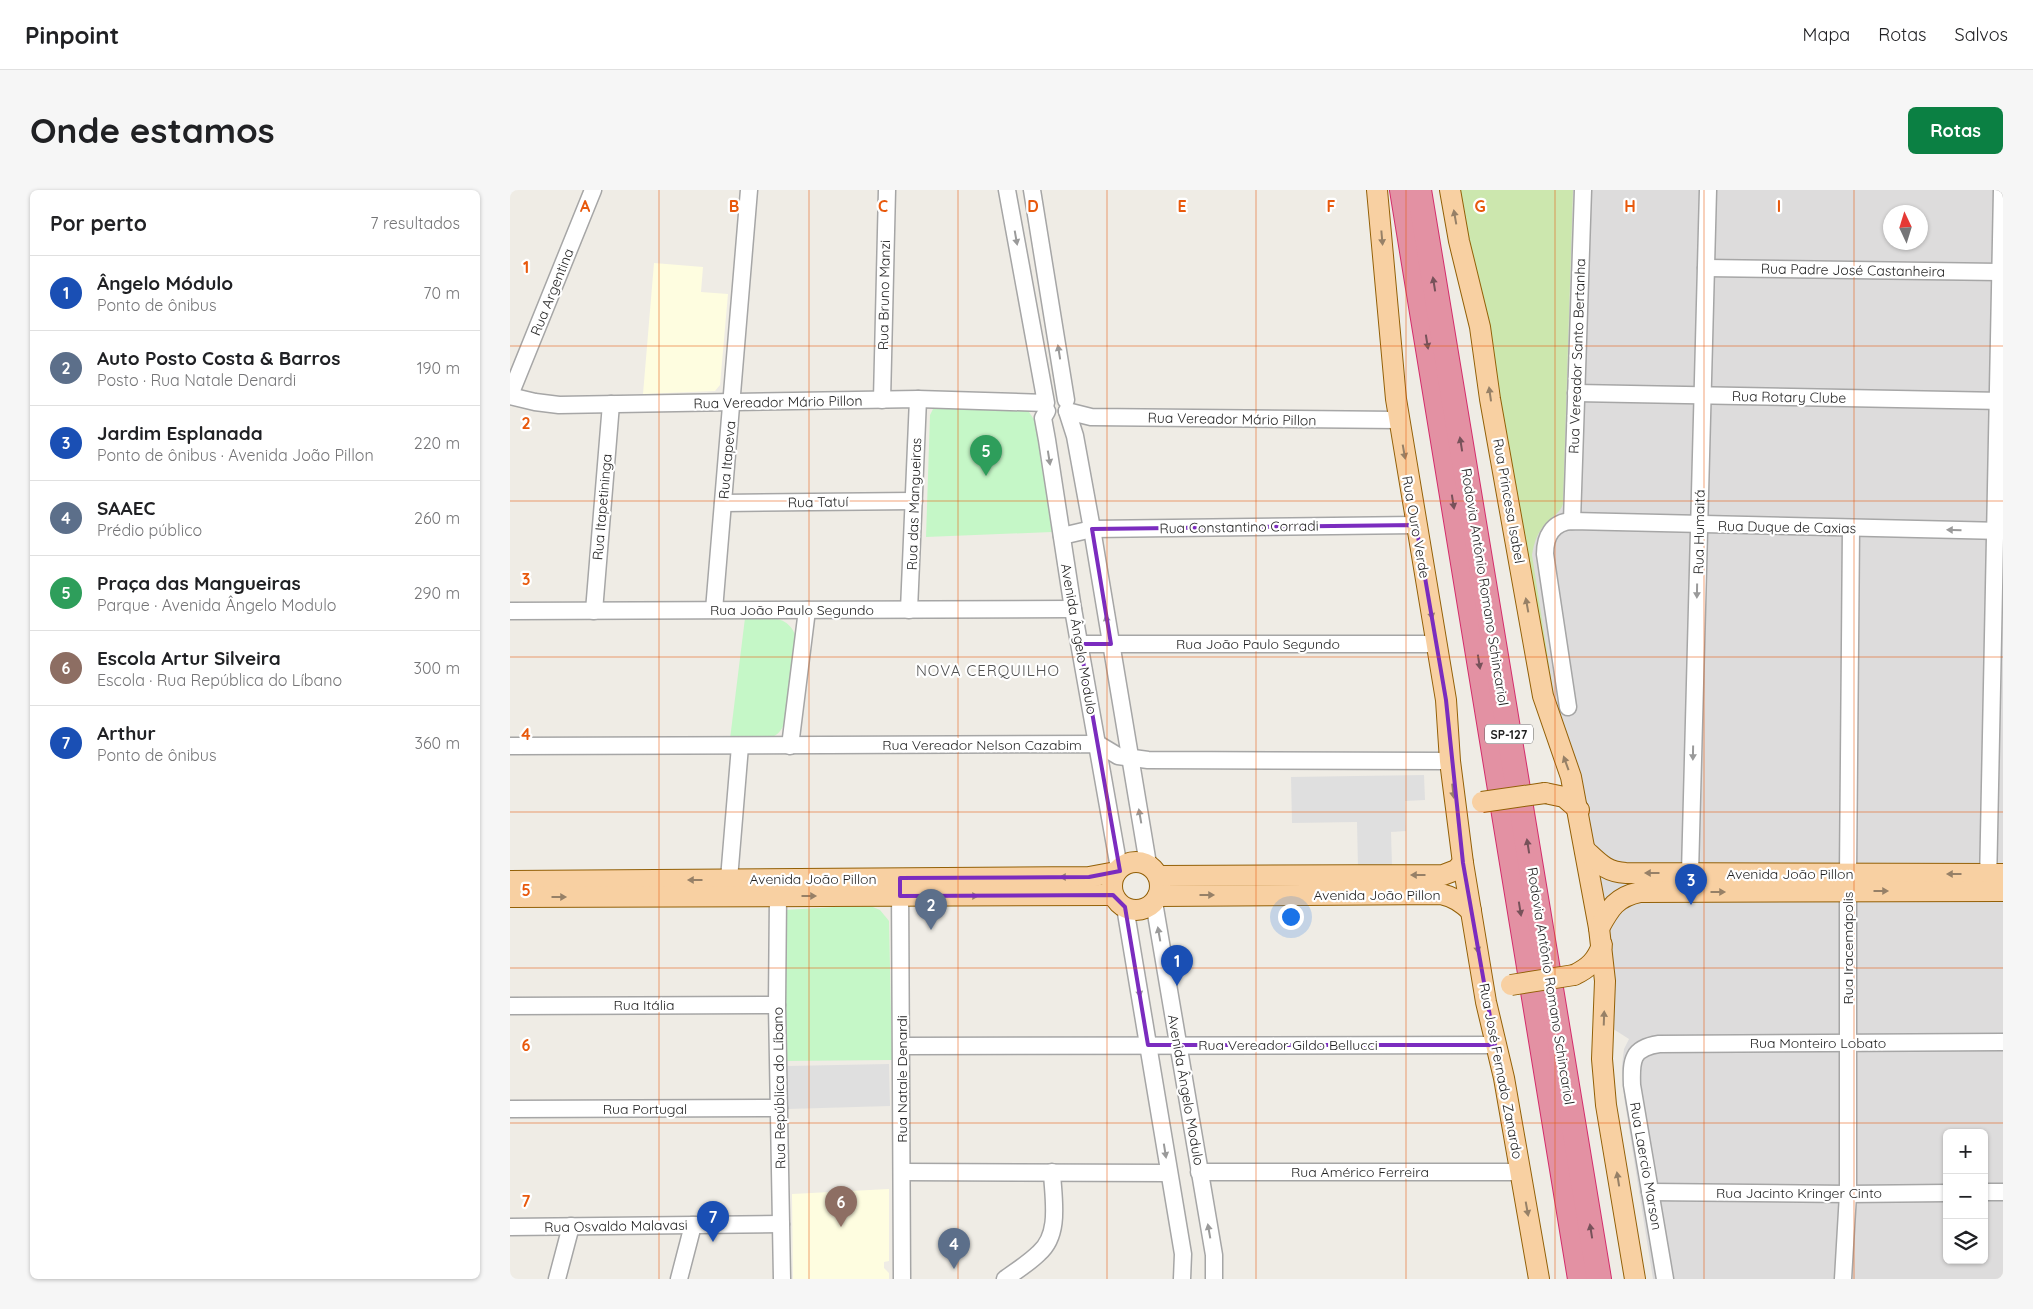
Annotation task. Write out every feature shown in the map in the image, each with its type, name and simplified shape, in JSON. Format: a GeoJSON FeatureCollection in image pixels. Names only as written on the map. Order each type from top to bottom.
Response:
{"type":"FeatureCollection","features":[{"type":"Feature","properties":{"kind":"highway","name":"Rodovia Antônio Romano Schincariol"},"geometry":{"type":"LineString","coordinates":[[1402,190],[1580,1279]]}},
{"type":"Feature","properties":{"kind":"highway","name":"Rodovia Antônio Romano Schincariol"},"geometry":{"type":"LineString","coordinates":[[1419,190],[1599,1279]]}},
{"type":"Feature","properties":{"kind":"main road","name":"Rua Ouro Verde"},"geometry":{"type":"LineString","coordinates":[[1377,190],[1398,420],[1446,700],[1450,760],[1463,863]]}},
{"type":"Feature","properties":{"kind":"main road","name":"Rua Princesa Isabel"},"geometry":{"type":"LineString","coordinates":[[1450,190],[1459,241],[1480,327],[1492,409],[1543,696],[1571,777],[1579,810],[1601,936],[1605,981],[1602,1059],[1606,1105],[1635,1279]]}},
{"type":"Feature","properties":{"kind":"main road"},"geometry":{"type":"LineString","coordinates":[[1457,824],[1467,811],[1482,802],[1545,793],[1564,797],[1579,810]]}},
{"type":"Feature","properties":{"kind":"main road","name":"Avenida João Pillon"},"geometry":{"type":"LineString","coordinates":[[1585,850],[1601,865],[1614,872],[1690,874],[1848,883]]}},
{"type":"Feature","properties":{"kind":"main road"},"geometry":{"type":"LineString","coordinates":[[1136,861],[1155,884],[1144,909],[1138,910],[1119,901],[1112,883],[1118,870],[1130,862],[1136,861]]}},
{"type":"Feature","properties":{"kind":"main road","name":"Avenida João Pillon"},"geometry":{"type":"LineString","coordinates":[[1155,884],[1442,875],[1456,870],[1463,863]]}},
{"type":"Feature","properties":{"kind":"main road","name":"Rua José Fernado Zanardo"},"geometry":{"type":"LineString","coordinates":[[1463,863],[1481,972],[1495,1045],[1504,1078],[1539,1279]]}},
{"type":"Feature","properties":{"kind":"main road","name":"Avenida João Pillon"},"geometry":{"type":"LineString","coordinates":[[510,881],[729,888],[778,896],[900,887],[1089,877],[1118,870]]}},
{"type":"Feature","properties":{"kind":"main road","name":"Avenida João Pillon"},"geometry":{"type":"LineString","coordinates":[[1481,972],[1494,983],[1511,985],[1574,975],[1592,964],[1598,955],[1601,936],[1610,910],[1618,900],[1628,894],[1848,883],[1995,882]]}},
{"type":"Feature","properties":{"kind":"main road","name":"Avenida João Pillon"},"geometry":{"type":"LineString","coordinates":[[1155,884],[1441,894],[1461,901],[1471,910]]}},
{"type":"Feature","properties":{"kind":"main road","name":"Avenida João Pillon"},"geometry":{"type":"LineString","coordinates":[[510,897],[729,888],[900,887],[1119,901]]}},
{"type":"Feature","properties":{"kind":"street","name":"Rua Argentina"},"geometry":{"type":"LineString","coordinates":[[510,395],[593,190]]}},
{"type":"Feature","properties":{"kind":"street","name":"Rua Itapeva"},"geometry":{"type":"LineString","coordinates":[[714,610],[749,190]]}},
{"type":"Feature","properties":{"kind":"street","name":"Rua Bruno Manzi"},"geometry":{"type":"LineString","coordinates":[[882,400],[887,190]]}},
{"type":"Feature","properties":{"kind":"street","name":"Avenida Ângelo Modulo"},"geometry":{"type":"LineString","coordinates":[[1007,190],[1047,407],[1043,418],[1118,870]]}},
{"type":"Feature","properties":{"kind":"street","name":"Avenida Ângelo Modulo"},"geometry":{"type":"LineString","coordinates":[[1032,190],[1067,405],[1075,436],[1130,759],[1155,884],[1178,1045],[1214,1255],[1214,1279]]}},
{"type":"Feature","properties":{"kind":"street","name":"Rua Vereador Santo Bertanha"},"geometry":{"type":"LineString","coordinates":[[1572,521],[1582,190]]}},
{"type":"Feature","properties":{"kind":"street","name":"Rua Humaitá"},"geometry":{"type":"LineString","coordinates":[[1690,874],[1708,190]]}},
{"type":"Feature","properties":{"kind":"street"},"geometry":{"type":"LineString","coordinates":[[1995,882],[2002,190]]}},
{"type":"Feature","properties":{"kind":"street","name":"Rua Padre José Castanheira"},"geometry":{"type":"LineString","coordinates":[[1706,268],[2000,272]]}},
{"type":"Feature","properties":{"kind":"street","name":"Rua Rotary Clube"},"geometry":{"type":"LineString","coordinates":[[1576,393],[2000,401]]}},
{"type":"Feature","properties":{"kind":"street","name":"Rua Vereador Mário Pillon"},"geometry":{"type":"LineString","coordinates":[[510,395],[535,402],[559,405],[918,399],[1047,407],[1054,396],[1061,396],[1067,405],[1091,417],[1398,420]]}},
{"type":"Feature","properties":{"kind":"street","name":"Rua das Mangueiras"},"geometry":{"type":"LineString","coordinates":[[909,610],[918,399]]}},
{"type":"Feature","properties":{"kind":"street","name":"Rua Itapetininga"},"geometry":{"type":"LineString","coordinates":[[594,611],[611,404]]}},
{"type":"Feature","properties":{"kind":"street","name":"Rua Tatuí"},"geometry":{"type":"LineString","coordinates":[[723,503],[914,501]]}},
{"type":"Feature","properties":{"kind":"street","name":"Rua Duque de Caxias"},"geometry":{"type":"LineString","coordinates":[[1572,521],[1999,531]]}},
{"type":"Feature","properties":{"kind":"street","name":"Rua Princesa Isabel"},"geometry":{"type":"LineString","coordinates":[[1568,707],[1545,544],[1553,528],[1572,521]]}},
{"type":"Feature","properties":{"kind":"street","name":"Rua Constantino Corradi"},"geometry":{"type":"LineString","coordinates":[[1062,536],[1092,529],[1416,525]]}},
{"type":"Feature","properties":{"kind":"street","name":"Rua Iracemápolis"},"geometry":{"type":"LineString","coordinates":[[1843,1279],[1848,1194],[1848,883],[1852,528]]}},
{"type":"Feature","properties":{"kind":"street","name":"Rua João Paulo Segundo"},"geometry":{"type":"LineString","coordinates":[[510,611],[1074,609]]}},
{"type":"Feature","properties":{"kind":"street"},"geometry":{"type":"LineString","coordinates":[[790,746],[807,610]]}},
{"type":"Feature","properties":{"kind":"street","name":"Rua João Paulo Segundo"},"geometry":{"type":"LineString","coordinates":[[1080,644],[1437,644]]}},
{"type":"Feature","properties":{"kind":"street","name":"Rua Vereador Nelson Cazabim"},"geometry":{"type":"LineString","coordinates":[[510,746],[1098,744],[1118,756],[1148,760],[1450,760]]}},
{"type":"Feature","properties":{"kind":"street"},"geometry":{"type":"LineString","coordinates":[[729,888],[740,746]]}},
{"type":"Feature","properties":{"kind":"street","name":"Rua Natale Denardi"},"geometry":{"type":"LineString","coordinates":[[900,887],[903,1172],[902,1279]]}},
{"type":"Feature","properties":{"kind":"street","name":"Rua República do Líbano"},"geometry":{"type":"LineString","coordinates":[[778,896],[782,1279]]}},
{"type":"Feature","properties":{"kind":"street"},"geometry":{"type":"LineString","coordinates":[[1119,901],[1148,1045],[1183,1254],[1183,1279]]}},
{"type":"Feature","properties":{"kind":"street","name":"Rua Itália"},"geometry":{"type":"LineString","coordinates":[[510,1006],[778,1004]]}},
{"type":"Feature","properties":{"kind":"street","name":"Rua Monteiro Lobato"},"geometry":{"type":"LineString","coordinates":[[1636,1053],[1645,1046],[1659,1044],[2003,1042]]}},
{"type":"Feature","properties":{"kind":"street","name":"Rua Vereador Gildo Bellucci"},"geometry":{"type":"LineString","coordinates":[[902,1046],[1495,1045]]}},
{"type":"Feature","properties":{"kind":"street","name":"Rua Laercio Marson"},"geometry":{"type":"LineString","coordinates":[[1636,1053],[1631,1068],[1632,1085],[1665,1279]]}},
{"type":"Feature","properties":{"kind":"street","name":"Rua Portugal"},"geometry":{"type":"LineString","coordinates":[[510,1109],[779,1108]]}},
{"type":"Feature","properties":{"kind":"street"},"geometry":{"type":"LineString","coordinates":[[903,1172],[1168,1172]]}},
{"type":"Feature","properties":{"kind":"street"},"geometry":{"type":"LineString","coordinates":[[1005,1279],[1041,1252],[1051,1235],[1054,1219],[1052,1172]]}},
{"type":"Feature","properties":{"kind":"street","name":"Rua Américo Ferreira"},"geometry":{"type":"LineString","coordinates":[[1199,1172],[1521,1172]]}},
{"type":"Feature","properties":{"kind":"street","name":"Rua Jacinto Kringer Cinto"},"geometry":{"type":"LineString","coordinates":[[1650,1192],[1943,1193]]}},
{"type":"Feature","properties":{"kind":"street"},"geometry":{"type":"LineString","coordinates":[[1988,1192],[2003,1192]]}},
{"type":"Feature","properties":{"kind":"street","name":"Rua Osvaldo Malavasi"},"geometry":{"type":"LineString","coordinates":[[510,1227],[781,1224]]}},
{"type":"Feature","properties":{"kind":"street"},"geometry":{"type":"LineString","coordinates":[[679,1279],[693,1225]]}},
{"type":"Feature","properties":{"kind":"street"},"geometry":{"type":"LineString","coordinates":[[557,1279],[571,1226]]}},
{"type":"Feature","properties":{"kind":"highlighted area"},"geometry":{"type":"Polygon","coordinates":[[[1416,525],[1446,700],[1463,863],[1495,1045],[1148,1045],[1125,907],[1113,895],[900,896],[900,878],[1089,877],[1120,871],[1080,644],[1111,644],[1092,529],[1416,525]]]}},
{"type":"Feature","properties":{"kind":"shaded area"},"geometry":{"type":"Polygon","coordinates":[[[1457,190],[2003,190],[2003,1279],[1653,1279],[1624,1097],[1622,1065],[1624,1049],[1629,1039],[1596,1018],[1590,937],[1556,710],[1457,190]]]}},
{"type":"Feature","properties":{"kind":"shaded area"},"geometry":{"type":"Polygon","coordinates":[[[654,263],[703,267],[701,292],[728,294],[720,385],[715,391],[643,394],[654,263]]]}},
{"type":"Feature","properties":{"kind":"shaded area"},"geometry":{"type":"Polygon","coordinates":[[[1424,775],[1425,800],[1405,801],[1406,831],[1391,832],[1392,867],[1358,868],[1357,822],[1292,823],[1291,777],[1424,775]]]}},
{"type":"Feature","properties":{"kind":"shaded area"},"geometry":{"type":"Polygon","coordinates":[[[889,1064],[890,1106],[788,1109],[787,1066],[889,1064]]]}},
{"type":"Feature","properties":{"kind":"shaded area"},"geometry":{"type":"Polygon","coordinates":[[[889,1189],[889,1261],[884,1262],[884,1268],[889,1273],[889,1279],[793,1279],[792,1194],[889,1189]]]}},
{"type":"Feature","properties":{"kind":"green space"},"geometry":{"type":"Polygon","coordinates":[[[1457,190],[1573,190],[1563,504],[1558,512],[1541,529],[1535,541],[1532,555],[1556,710],[1551,695],[1457,190]]]}},
{"type":"Feature","properties":{"kind":"green space"},"geometry":{"type":"Polygon","coordinates":[[[938,407],[1027,409],[1035,421],[1052,532],[926,537],[930,415],[933,409],[938,407]]]}},
{"type":"Feature","properties":{"kind":"green space"},"geometry":{"type":"Polygon","coordinates":[[[745,618],[775,618],[782,620],[792,629],[796,637],[785,722],[776,735],[762,740],[730,739],[745,618]]]}},
{"type":"Feature","properties":{"kind":"green space"},"geometry":{"type":"Polygon","coordinates":[[[868,905],[880,910],[889,921],[892,1060],[786,1061],[785,910],[868,905]]]}},
{"type":"Feature","properties":{"kind":"place","name":"Praça das Mangueiras"},"geometry":{"type":"Point","coordinates":[986,476]}},
{"type":"Feature","properties":{"kind":"place","name":"Jardim Esplanada"},"geometry":{"type":"Point","coordinates":[1691,905]}},
{"type":"Feature","properties":{"kind":"place","name":"Auto Posto Costa & Barros"},"geometry":{"type":"Point","coordinates":[931,930]}},
{"type":"Feature","properties":{"kind":"place","name":"Ângelo Módulo"},"geometry":{"type":"Point","coordinates":[1177,986]}},
{"type":"Feature","properties":{"kind":"place","name":"Escola Artur Silveira"},"geometry":{"type":"Point","coordinates":[841,1227]}},
{"type":"Feature","properties":{"kind":"place","name":"Arthur"},"geometry":{"type":"Point","coordinates":[713,1242]}},
{"type":"Feature","properties":{"kind":"place","name":"SAAEC"},"geometry":{"type":"Point","coordinates":[954,1269]}},
{"type":"Feature","properties":{"kind":"district","name":"NOVA CERQUILHO"},"geometry":{"type":"Point","coordinates":[988,670]}}]}
